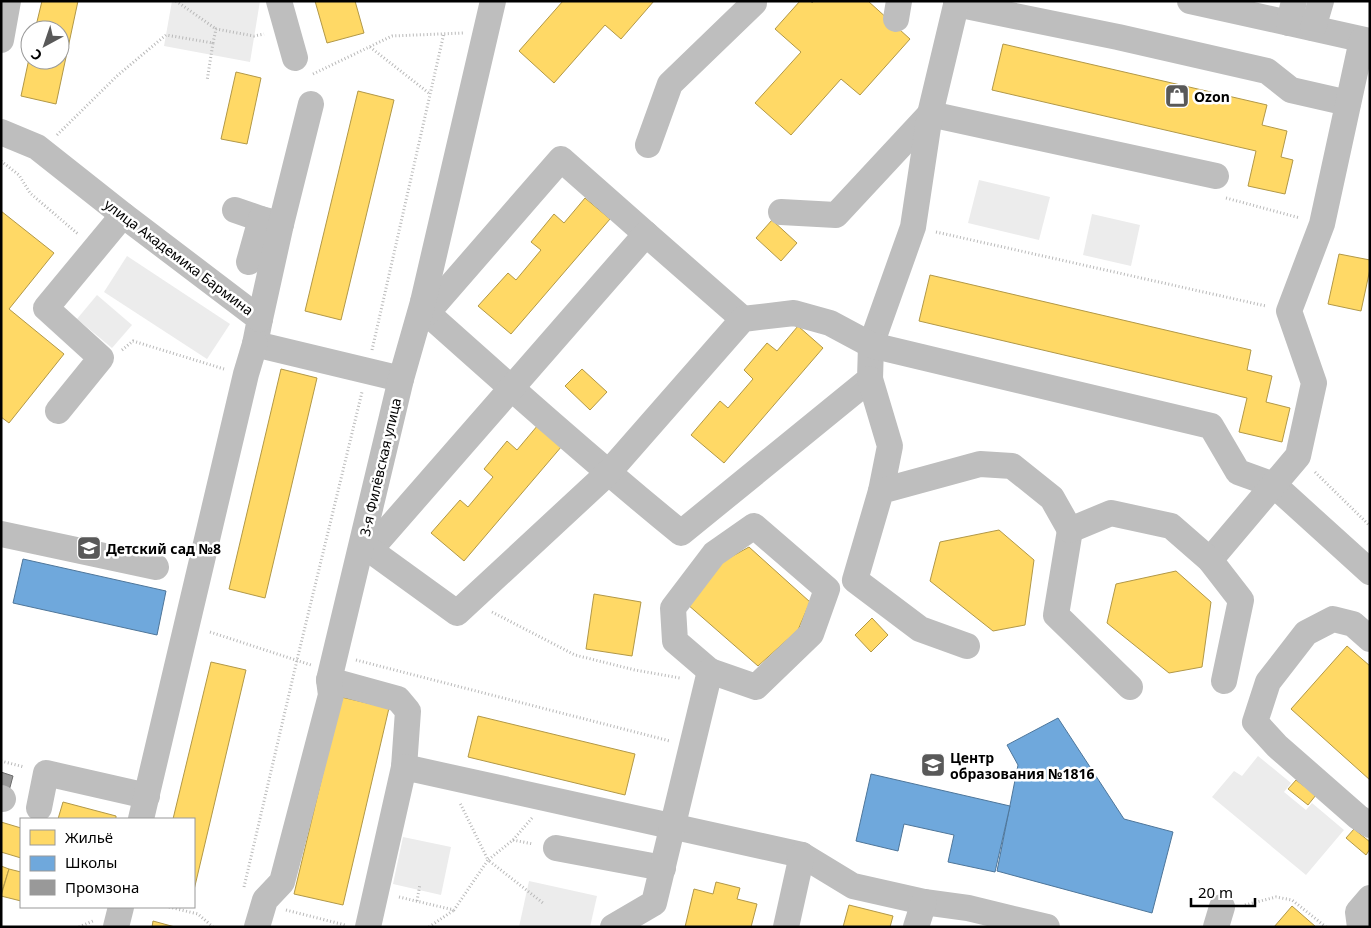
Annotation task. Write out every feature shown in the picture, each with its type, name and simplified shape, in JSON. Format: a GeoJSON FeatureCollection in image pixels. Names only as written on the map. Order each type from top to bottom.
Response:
{"type":"FeatureCollection","features":[{"type":"Feature","properties":{"kind":"street"},"geometry":{"type":"LineString","coordinates":[[1,40],[8,1]]}},
{"type":"Feature","properties":{"kind":"street"},"geometry":{"type":"LineString","coordinates":[[279,1],[287,30],[303,66]]}},
{"type":"Feature","properties":{"kind":"street","name":"3-я Филёвская улица"},"geometry":{"type":"LineString","coordinates":[[260,916],[265,900],[282,882],[331,695],[333,669],[365,552],[401,379],[425,308],[493,1]]}},
{"type":"Feature","properties":{"kind":"street"},"geometry":{"type":"LineString","coordinates":[[648,145],[670,84],[754,4],[754,1]]}},
{"type":"Feature","properties":{"kind":"street"},"geometry":{"type":"LineString","coordinates":[[1190,1],[1299,18],[1366,40],[1348,103],[1322,224],[1289,311],[1314,383],[1298,456],[1210,560]]}},
{"type":"Feature","properties":{"kind":"street"},"geometry":{"type":"LineString","coordinates":[[1299,18],[1321,1]]}},
{"type":"Feature","properties":{"kind":"street"},"geometry":{"type":"LineString","coordinates":[[967,646],[920,630],[855,580],[881,491],[890,446],[870,379],[871,346],[913,227],[930,114],[957,3],[1267,71],[1291,90],[1348,103]]}},
{"type":"Feature","properties":{"kind":"street"},"geometry":{"type":"LineString","coordinates":[[249,262],[271,221],[311,104]]}},
{"type":"Feature","properties":{"kind":"street"},"geometry":{"type":"LineString","coordinates":[[930,114],[1216,176]]}},
{"type":"Feature","properties":{"kind":"street"},"geometry":{"type":"LineString","coordinates":[[781,212],[836,216],[930,114]]}},
{"type":"Feature","properties":{"kind":"street","name":"улица Академика Бармина"},"geometry":{"type":"LineString","coordinates":[[1,132],[37,147],[123,215],[260,318],[144,808]]}},
{"type":"Feature","properties":{"kind":"street"},"geometry":{"type":"LineString","coordinates":[[743,319],[561,159],[425,308],[511,388],[608,473],[681,533],[870,379]]}},
{"type":"Feature","properties":{"kind":"street"},"geometry":{"type":"LineString","coordinates":[[235,210],[271,221]]}},
{"type":"Feature","properties":{"kind":"street"},"geometry":{"type":"LineString","coordinates":[[58,411],[101,358],[46,308],[123,215]]}},
{"type":"Feature","properties":{"kind":"street"},"geometry":{"type":"LineString","coordinates":[[260,318],[271,221]]}},
{"type":"Feature","properties":{"kind":"street"},"geometry":{"type":"LineString","coordinates":[[646,234],[365,552],[457,613],[608,473],[743,319],[794,313],[830,323],[871,346],[1211,426],[1238,472],[1274,485],[1370,572]]}},
{"type":"Feature","properties":{"kind":"street"},"geometry":{"type":"LineString","coordinates":[[255,344],[401,379]]}},
{"type":"Feature","properties":{"kind":"street"},"geometry":{"type":"LineString","coordinates":[[881,491],[980,464],[1012,466],[1052,498],[1070,530],[1056,615],[1130,687]]}},
{"type":"Feature","properties":{"kind":"street"},"geometry":{"type":"LineString","coordinates":[[1070,530],[1111,513],[1171,526],[1210,560],[1241,600],[1224,681]]}},
{"type":"Feature","properties":{"kind":"street"},"geometry":{"type":"LineString","coordinates":[[754,526],[827,589],[811,634],[756,687],[709,677],[675,641],[673,608],[714,554],[754,526]]}},
{"type":"Feature","properties":{"kind":"street"},"geometry":{"type":"LineString","coordinates":[[1,534],[156,567]]}},
{"type":"Feature","properties":{"kind":"street"},"geometry":{"type":"LineString","coordinates":[[1370,639],[1353,624],[1333,619],[1306,633],[1268,682],[1255,722],[1277,746],[1358,817],[1370,824]]}},
{"type":"Feature","properties":{"kind":"street"},"geometry":{"type":"LineString","coordinates":[[333,669],[398,699],[408,711],[404,767],[368,927]]}},
{"type":"Feature","properties":{"kind":"street"},"geometry":{"type":"LineString","coordinates":[[613,927],[654,903],[709,677]]}},
{"type":"Feature","properties":{"kind":"street"},"geometry":{"type":"LineString","coordinates":[[404,767],[802,855],[853,886],[924,902],[968,908],[1047,927]]}},
{"type":"Feature","properties":{"kind":"street"},"geometry":{"type":"LineString","coordinates":[[39,808],[46,773],[144,808]]}},
{"type":"Feature","properties":{"kind":"street"},"geometry":{"type":"LineString","coordinates":[[556,848],[663,868]]}},
{"type":"Feature","properties":{"kind":"street"},"geometry":{"type":"LineString","coordinates":[[786,927],[802,855]]}},
{"type":"Feature","properties":{"kind":"street"},"geometry":{"type":"LineString","coordinates":[[1360,927],[1358,912],[1370,898]]}},
{"type":"Feature","properties":{"kind":"street"},"geometry":{"type":"LineString","coordinates":[[916,927],[924,902]]}},
{"type":"Feature","properties":{"kind":"street"},"geometry":{"type":"LineString","coordinates":[[116,927],[121,908]]}},
{"type":"Feature","properties":{"kind":"path"},"geometry":{"type":"LineString","coordinates":[[176,1],[216,29],[254,36],[287,30]]}},
{"type":"Feature","properties":{"kind":"path"},"geometry":{"type":"LineString","coordinates":[[207,81],[216,29]]}},
{"type":"Feature","properties":{"kind":"path"},"geometry":{"type":"LineString","coordinates":[[303,66],[370,47],[392,36],[486,33]]}},
{"type":"Feature","properties":{"kind":"path"},"geometry":{"type":"LineString","coordinates":[[50,141],[118,75],[166,35],[213,43]]}},
{"type":"Feature","properties":{"kind":"path"},"geometry":{"type":"LineString","coordinates":[[370,47],[430,94]]}},
{"type":"Feature","properties":{"kind":"path"},"geometry":{"type":"LineString","coordinates":[[1,161],[19,175],[30,193],[96,248]]}},
{"type":"Feature","properties":{"kind":"path"},"geometry":{"type":"LineString","coordinates":[[1216,176],[1225,198],[1322,224]]}},
{"type":"Feature","properties":{"kind":"path"},"geometry":{"type":"LineString","coordinates":[[913,227],[1289,311]]}},
{"type":"Feature","properties":{"kind":"path"},"geometry":{"type":"LineString","coordinates":[[101,358],[114,358],[132,341],[246,374]]}},
{"type":"Feature","properties":{"kind":"path"},"geometry":{"type":"LineString","coordinates":[[1298,456],[1370,526]]}},
{"type":"Feature","properties":{"kind":"path"},"geometry":{"type":"LineString","coordinates":[[470,600],[575,655],[635,670],[709,677]]}},
{"type":"Feature","properties":{"kind":"path"},"geometry":{"type":"LineString","coordinates":[[187,626],[297,660],[333,669],[692,746]]}},
{"type":"Feature","properties":{"kind":"path"},"geometry":{"type":"LineString","coordinates":[[297,660],[242,899],[260,916],[353,927]]}},
{"type":"Feature","properties":{"kind":"path"},"geometry":{"type":"LineString","coordinates":[[448,777],[488,860],[543,903]]}},
{"type":"Feature","properties":{"kind":"path"},"geometry":{"type":"LineString","coordinates":[[429,927],[454,910],[488,860],[513,840],[549,799]]}},
{"type":"Feature","properties":{"kind":"path"},"geometry":{"type":"LineString","coordinates":[[417,901],[420,884]]}},
{"type":"Feature","properties":{"kind":"path"},"geometry":{"type":"LineString","coordinates":[[376,892],[454,910]]}},
{"type":"Feature","properties":{"kind":"path"},"geometry":{"type":"LineString","coordinates":[[1219,917],[1233,908],[1276,897],[1292,900],[1326,927]]}},
{"type":"Feature","properties":{"kind":"path"},"geometry":{"type":"LineString","coordinates":[[173,908],[198,914],[213,927]]}},
{"type":"Feature","properties":{"kind":"shaded area"},"geometry":{"type":"Polygon","coordinates":[[[172,1],[260,1],[250,62],[164,46],[172,1]]]}},
{"type":"Feature","properties":{"kind":"shaded area"},"geometry":{"type":"Polygon","coordinates":[[[979,180],[1050,197],[1039,240],[968,223],[979,180]]]}},
{"type":"Feature","properties":{"kind":"shaded area"},"geometry":{"type":"Polygon","coordinates":[[[1092,214],[1140,225],[1131,266],[1083,255],[1092,214]]]}},
{"type":"Feature","properties":{"kind":"shaded area"},"geometry":{"type":"Polygon","coordinates":[[[127,256],[230,324],[207,359],[104,292],[127,256]]]}},
{"type":"Feature","properties":{"kind":"shaded area"},"geometry":{"type":"Polygon","coordinates":[[[97,295],[132,325],[112,348],[77,319],[97,295]]]}},
{"type":"Feature","properties":{"kind":"shaded area"},"geometry":{"type":"Polygon","coordinates":[[[1258,756],[1291,783],[1284,792],[1306,810],[1312,803],[1344,830],[1306,875],[1212,797],[1234,771],[1242,776],[1258,756]]]}},
{"type":"Feature","properties":{"kind":"shaded area"},"geometry":{"type":"Polygon","coordinates":[[[403,837],[451,847],[441,895],[393,884],[403,837]]]}},
{"type":"Feature","properties":{"kind":"shaded area"},"geometry":{"type":"Polygon","coordinates":[[[529,881],[597,896],[590,927],[519,927],[529,881]]]}},
{"type":"Feature","properties":{"kind":"building: Жильё"},"geometry":{"type":"Polygon","coordinates":[[[42,1],[78,1],[70,38],[70,20],[37,20],[42,1]]]}},
{"type":"Feature","properties":{"kind":"building: Жильё"},"geometry":{"type":"Polygon","coordinates":[[[315,1],[355,1],[364,33],[327,43],[315,1]]]}},
{"type":"Feature","properties":{"kind":"building: Жильё"},"geometry":{"type":"Polygon","coordinates":[[[563,1],[654,1],[621,39],[605,25],[554,83],[519,51],[563,1]]]}},
{"type":"Feature","properties":{"kind":"building: Жильё"},"geometry":{"type":"Polygon","coordinates":[[[800,1],[811,1],[812,3],[814,1],[868,1],[910,39],[860,95],[841,79],[791,135],[755,103],[801,52],[775,29],[800,1]]]}},
{"type":"Feature","properties":{"kind":"building: Жильё"},"geometry":{"type":"Polygon","coordinates":[[[1003,44],[1267,105],[1262,125],[1287,131],[1281,157],[1293,160],[1285,194],[1248,186],[1256,151],[992,90],[1003,44]]]}},
{"type":"Feature","properties":{"kind":"building: Жильё"},"geometry":{"type":"Polygon","coordinates":[[[27,70],[63,70],[56,104],[21,96],[27,70]]]}},
{"type":"Feature","properties":{"kind":"building: Жильё"},"geometry":{"type":"Polygon","coordinates":[[[236,72],[261,78],[247,144],[221,139],[236,72]]]}},
{"type":"Feature","properties":{"kind":"building: Жильё"},"geometry":{"type":"Polygon","coordinates":[[[358,91],[394,100],[341,320],[305,311],[358,91]]]}},
{"type":"Feature","properties":{"kind":"building: Жильё"},"geometry":{"type":"Polygon","coordinates":[[[585,198],[610,219],[511,334],[478,306],[508,273],[516,280],[541,250],[531,242],[554,214],[564,223],[585,198]]]}},
{"type":"Feature","properties":{"kind":"building: Жильё"},"geometry":{"type":"Polygon","coordinates":[[[1,211],[54,253],[9,309],[64,354],[9,423],[1,417],[1,211]]]}},
{"type":"Feature","properties":{"kind":"building: Жильё"},"geometry":{"type":"Polygon","coordinates":[[[772,220],[797,243],[781,261],[756,238],[772,220]]]}},
{"type":"Feature","properties":{"kind":"building: Жильё"},"geometry":{"type":"Polygon","coordinates":[[[1339,254],[1370,260],[1370,269],[1361,311],[1328,304],[1339,254]]]}},
{"type":"Feature","properties":{"kind":"building: Жильё"},"geometry":{"type":"Polygon","coordinates":[[[930,275],[1251,350],[1247,370],[1272,376],[1266,402],[1290,408],[1282,442],[1239,432],[1247,398],[919,321],[930,275]]]}},
{"type":"Feature","properties":{"kind":"building: Жильё"},"geometry":{"type":"Polygon","coordinates":[[[798,326],[823,348],[724,463],[691,435],[720,401],[728,408],[753,379],[744,370],[767,343],[777,351],[798,326]]]}},
{"type":"Feature","properties":{"kind":"building: Жильё"},"geometry":{"type":"Polygon","coordinates":[[[281,369],[317,378],[265,598],[229,589],[281,369]]]}},
{"type":"Feature","properties":{"kind":"building: Жильё"},"geometry":{"type":"Polygon","coordinates":[[[582,369],[607,392],[590,410],[565,386],[582,369]]]}},
{"type":"Feature","properties":{"kind":"building: Жильё"},"geometry":{"type":"Polygon","coordinates":[[[538,425],[562,446],[464,561],[431,533],[460,500],[468,507],[493,477],[484,469],[507,441],[517,450],[538,425]]]}},
{"type":"Feature","properties":{"kind":"building: Жильё"},"geometry":{"type":"Polygon","coordinates":[[[999,530],[1034,560],[1025,625],[993,631],[930,581],[940,542],[999,530]]]}},
{"type":"Feature","properties":{"kind":"building: Жильё"},"geometry":{"type":"Polygon","coordinates":[[[749,547],[810,602],[798,630],[758,666],[687,604],[720,563],[749,547]]]}},
{"type":"Feature","properties":{"kind":"building: Жильё"},"geometry":{"type":"Polygon","coordinates":[[[1176,571],[1211,602],[1202,667],[1169,673],[1107,623],[1116,584],[1176,571]]]}},
{"type":"Feature","properties":{"kind":"building: Жильё"},"geometry":{"type":"Polygon","coordinates":[[[594,594],[641,602],[632,656],[586,649],[594,594]]]}},
{"type":"Feature","properties":{"kind":"building: Жильё"},"geometry":{"type":"Polygon","coordinates":[[[872,618],[888,635],[871,652],[855,635],[872,618]]]}},
{"type":"Feature","properties":{"kind":"building: Жильё"},"geometry":{"type":"Polygon","coordinates":[[[1347,646],[1370,666],[1370,780],[1291,709],[1347,646]]]}},
{"type":"Feature","properties":{"kind":"building: Жильё"},"geometry":{"type":"Polygon","coordinates":[[[211,662],[246,670],[195,886],[195,818],[173,818],[211,662]]]}},
{"type":"Feature","properties":{"kind":"building: Жильё"},"geometry":{"type":"Polygon","coordinates":[[[341,697],[389,708],[343,905],[294,894],[341,697]]]}},
{"type":"Feature","properties":{"kind":"building: Жильё"},"geometry":{"type":"Polygon","coordinates":[[[478,716],[635,754],[625,795],[468,757],[478,716]]]}},
{"type":"Feature","properties":{"kind":"building: Жильё"},"geometry":{"type":"Polygon","coordinates":[[[1296,780],[1316,795],[1308,805],[1288,789],[1296,780]]]}},
{"type":"Feature","properties":{"kind":"building: Жильё"},"geometry":{"type":"Polygon","coordinates":[[[63,802],[116,816],[116,818],[58,818],[63,802]]]}},
{"type":"Feature","properties":{"kind":"building: Жильё"},"geometry":{"type":"Polygon","coordinates":[[[1,822],[20,828],[20,858],[1,852],[1,822]]]}},
{"type":"Feature","properties":{"kind":"building: Жильё"},"geometry":{"type":"Polygon","coordinates":[[[1354,829],[1370,842],[1370,849],[1366,855],[1346,838],[1354,829]]]}},
{"type":"Feature","properties":{"kind":"building: Жильё"},"geometry":{"type":"Polygon","coordinates":[[[1,866],[9,869],[1,894],[1,866]]]}},
{"type":"Feature","properties":{"kind":"building: Жильё"},"geometry":{"type":"Polygon","coordinates":[[[9,869],[20,872],[20,901],[1,896],[9,869]]]}},
{"type":"Feature","properties":{"kind":"building: Жильё"},"geometry":{"type":"Polygon","coordinates":[[[716,882],[740,888],[737,899],[757,904],[751,927],[685,927],[694,889],[713,894],[716,882]]]}},
{"type":"Feature","properties":{"kind":"building: Жильё"},"geometry":{"type":"Polygon","coordinates":[[[849,905],[893,916],[890,927],[843,927],[849,905]]]}},
{"type":"Feature","properties":{"kind":"building: Жильё"},"geometry":{"type":"Polygon","coordinates":[[[1292,906],[1316,927],[1274,927],[1292,906]]]}},
{"type":"Feature","properties":{"kind":"building: Жильё"},"geometry":{"type":"Polygon","coordinates":[[[153,921],[175,927],[152,927],[153,921]]]}},
{"type":"Feature","properties":{"kind":"building: Школы"},"geometry":{"type":"Polygon","coordinates":[[[23,559],[166,591],[157,635],[13,603],[23,559]]]}},
{"type":"Feature","properties":{"kind":"building: Школы","name":"Центр образования №1816"},"geometry":{"type":"Polygon","coordinates":[[[1058,718],[1124,819],[1173,832],[1152,913],[997,871],[1018,765],[1007,745],[1058,718]]]}},
{"type":"Feature","properties":{"kind":"building: Школы","name":"Центр образования №1816"},"geometry":{"type":"Polygon","coordinates":[[[871,774],[1010,806],[995,872],[948,862],[954,835],[904,824],[898,851],[856,841],[871,774]]]}},
{"type":"Feature","properties":{"kind":"building: Промзона"},"geometry":{"type":"Polygon","coordinates":[[[1,772],[13,776],[9,791],[1,789],[1,772]]]}},
{"type":"Feature","properties":{"kind":"place","name":"Ozon"},"geometry":{"type":"Point","coordinates":[1177,96]}},
{"type":"Feature","properties":{"kind":"place","name":"Детский сад №8"},"geometry":{"type":"Point","coordinates":[89,548]}},
{"type":"Feature","properties":{"kind":"place","name":"Центр образования №1816"},"geometry":{"type":"Point","coordinates":[933,765]}}]}
